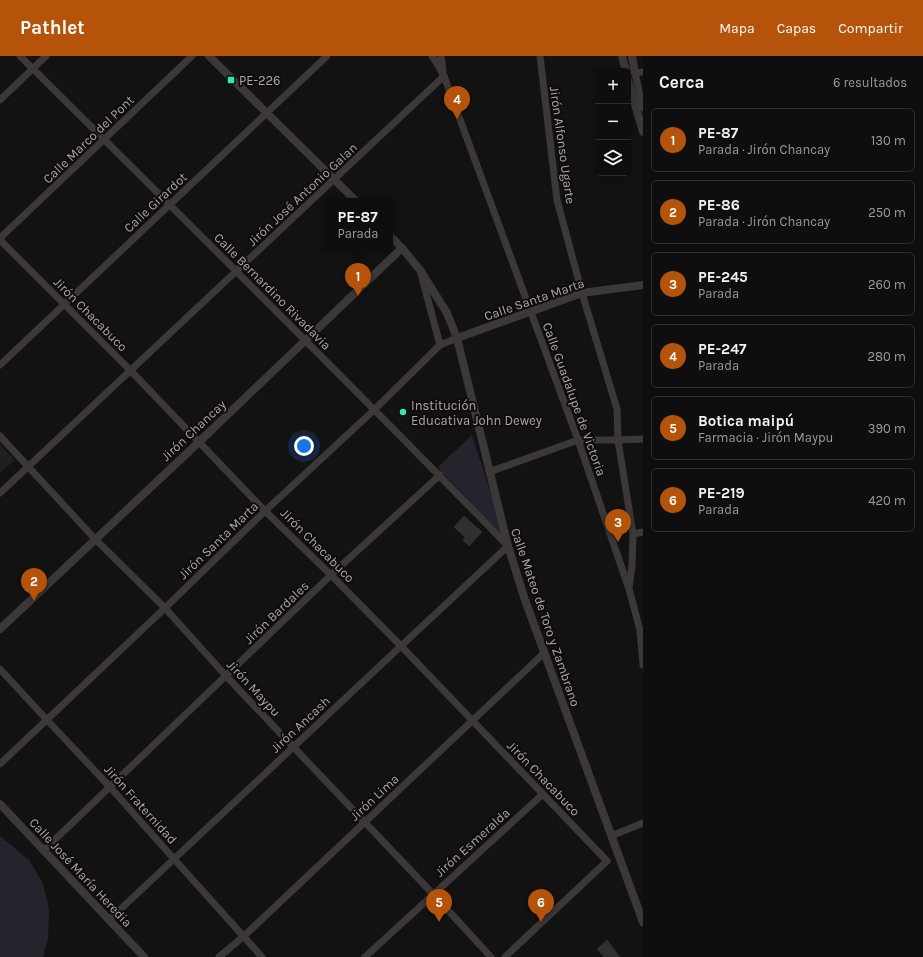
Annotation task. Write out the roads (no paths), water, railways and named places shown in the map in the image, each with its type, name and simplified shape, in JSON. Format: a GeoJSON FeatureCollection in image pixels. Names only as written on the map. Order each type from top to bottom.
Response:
{"type":"FeatureCollection","features":[{"type":"Feature","properties":{"kind":"street","name":"Calle Bernardino Rivadavia"},"geometry":{"type":"LineString","coordinates":[[20,56],[306,340],[508,546]]}},
{"type":"Feature","properties":{"kind":"street"},"geometry":{"type":"LineString","coordinates":[[0,100],[46,56]]}},
{"type":"Feature","properties":{"kind":"street","name":"Calle Marco del Pont"},"geometry":{"type":"LineString","coordinates":[[0,239],[192,56]]}},
{"type":"Feature","properties":{"kind":"street"},"geometry":{"type":"LineString","coordinates":[[209,56],[353,198]]}},
{"type":"Feature","properties":{"kind":"street","name":"Calle Girardot"},"geometry":{"type":"LineString","coordinates":[[0,365],[327,56]]}},
{"type":"Feature","properties":{"kind":"street","name":"Calle Guadalupe de Victoria"},"geometry":{"type":"LineString","coordinates":[[432,56],[444,76],[578,440],[642,629],[643,665]]}},
{"type":"Feature","properties":{"kind":"street"},"geometry":{"type":"LineString","coordinates":[[441,56],[444,76]]}},
{"type":"Feature","properties":{"kind":"street","name":"Jirón Alfonso Ugarte"},"geometry":{"type":"LineString","coordinates":[[540,56],[556,198],[582,294],[616,405],[618,440],[633,534],[632,566],[629,589]]}},
{"type":"Feature","properties":{"kind":"street"},"geometry":{"type":"LineString","coordinates":[[622,56],[625,68]]}},
{"type":"Feature","properties":{"kind":"street"},"geometry":{"type":"LineString","coordinates":[[632,56],[639,72],[643,108]]}},
{"type":"Feature","properties":{"kind":"street","name":"Jirón José Antonio Galan"},"geometry":{"type":"LineString","coordinates":[[0,493],[444,76]]}},
{"type":"Feature","properties":{"kind":"street"},"geometry":{"type":"LineString","coordinates":[[631,90],[643,132]]}},
{"type":"Feature","properties":{"kind":"street","name":"Jirón Chacabuco"},"geometry":{"type":"LineString","coordinates":[[0,239],[130,370],[265,510],[401,646],[607,861]]}},
{"type":"Feature","properties":{"kind":"street","name":"Calle Mateo de Toro y Zambrano"},"geometry":{"type":"LineString","coordinates":[[393,239],[420,270],[448,313],[457,338],[508,546],[525,600],[642,918]]}},
{"type":"Feature","properties":{"kind":"street","name":"Jirón Chancay"},"geometry":{"type":"LineString","coordinates":[[0,629],[402,248]]}},
{"type":"Feature","properties":{"kind":"street"},"geometry":{"type":"LineString","coordinates":[[420,270],[440,345]]}},
{"type":"Feature","properties":{"kind":"street","name":"Calle Santa Marta"},"geometry":{"type":"LineString","coordinates":[[457,338],[582,294],[643,284]]}},
{"type":"Feature","properties":{"kind":"street","name":"Jirón Santa Marta"},"geometry":{"type":"LineString","coordinates":[[0,764],[165,608],[265,510],[374,410],[440,345],[457,338]]}},
{"type":"Feature","properties":{"kind":"street","name":"Jirón Maypu"},"geometry":{"type":"LineString","coordinates":[[0,436],[95,539],[165,608],[226,676],[491,957]]}},
{"type":"Feature","properties":{"kind":"street"},"geometry":{"type":"LineString","coordinates":[[489,472],[578,440],[643,439]]}},
{"type":"Feature","properties":{"kind":"street","name":"Jirón Bardales"},"geometry":{"type":"LineString","coordinates":[[44,850],[331,575],[440,475]]}},
{"type":"Feature","properties":{"kind":"street"},"geometry":{"type":"LineString","coordinates":[[633,534],[643,532]]}},
{"type":"Feature","properties":{"kind":"street","name":"Jirón Ancash"},"geometry":{"type":"LineString","coordinates":[[109,920],[508,546]]}},
{"type":"Feature","properties":{"kind":"street","name":"Jirón Lima"},"geometry":{"type":"LineString","coordinates":[[219,957],[244,936],[544,653]]}},
{"type":"Feature","properties":{"kind":"street","name":"Jirón Fraternidad"},"geometry":{"type":"LineString","coordinates":[[0,669],[110,787],[262,957]]}},
{"type":"Feature","properties":{"kind":"street","name":"Jirón Esmeralda"},"geometry":{"type":"LineString","coordinates":[[365,957],[543,794]]}},
{"type":"Feature","properties":{"kind":"street","name":"Calle José María Heredia"},"geometry":{"type":"LineString","coordinates":[[0,804],[144,957]]}},
{"type":"Feature","properties":{"kind":"street"},"geometry":{"type":"LineString","coordinates":[[611,836],[643,823]]}},
{"type":"Feature","properties":{"kind":"street"},"geometry":{"type":"LineString","coordinates":[[505,957],[607,861],[620,858]]}},
{"type":"Feature","properties":{"kind":"place","name":"PE-226"},"geometry":{"type":"Point","coordinates":[231,80]}},
{"type":"Feature","properties":{"kind":"place","name":"PE-247"},"geometry":{"type":"Point","coordinates":[457,119]}},
{"type":"Feature","properties":{"kind":"place","name":"PE-87"},"geometry":{"type":"Point","coordinates":[358,296]}},
{"type":"Feature","properties":{"kind":"place","name":"Institución Educativa John Dewey"},"geometry":{"type":"Point","coordinates":[403,412]}},
{"type":"Feature","properties":{"kind":"place","name":"PE-245"},"geometry":{"type":"Point","coordinates":[618,542]}},
{"type":"Feature","properties":{"kind":"place","name":"PE-86"},"geometry":{"type":"Point","coordinates":[34,601]}},
{"type":"Feature","properties":{"kind":"place","name":"Botica maipú"},"geometry":{"type":"Point","coordinates":[439,922]}},
{"type":"Feature","properties":{"kind":"place","name":"PE-219"},"geometry":{"type":"Point","coordinates":[541,922]}}]}
